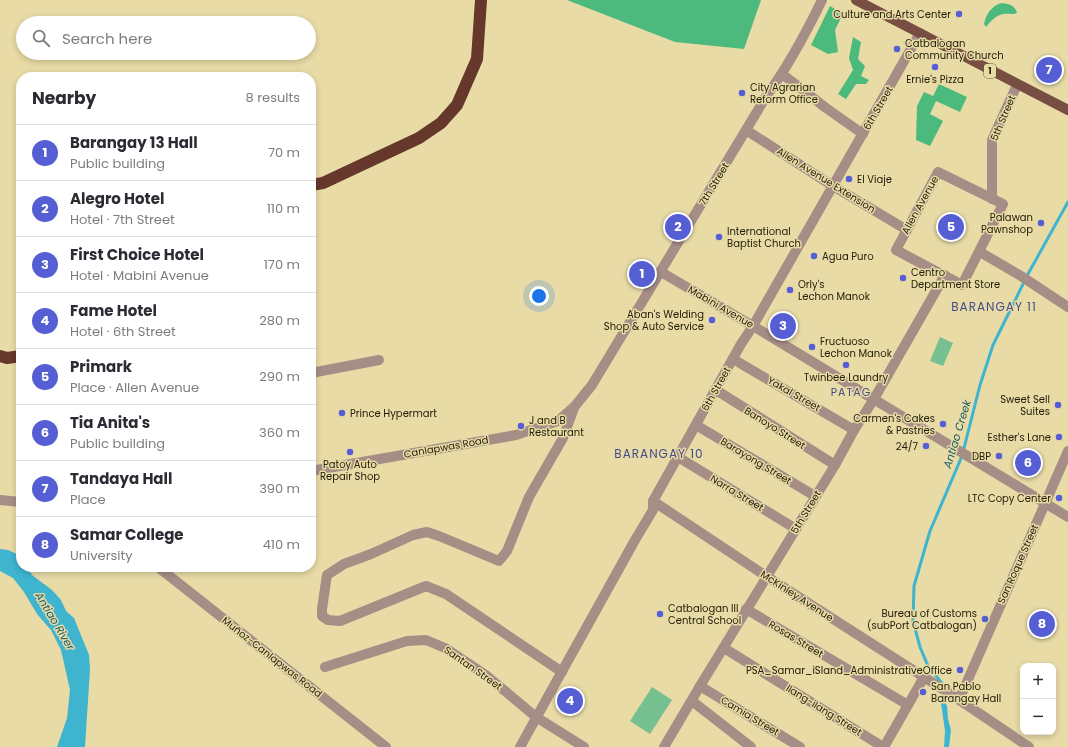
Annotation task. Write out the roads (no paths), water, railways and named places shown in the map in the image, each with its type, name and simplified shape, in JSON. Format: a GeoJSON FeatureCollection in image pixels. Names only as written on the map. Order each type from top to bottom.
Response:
{"type":"FeatureCollection","features":[{"type":"Feature","properties":{"kind":"highway"},"geometry":{"type":"LineString","coordinates":[[316,184],[323,183],[419,138],[440,123],[457,105],[477,59],[481,0]]}},
{"type":"Feature","properties":{"kind":"highway"},"geometry":{"type":"LineString","coordinates":[[0,356],[7,358],[16,357]]}},
{"type":"Feature","properties":{"kind":"main road","name":"1"},"geometry":{"type":"LineString","coordinates":[[856,0],[1017,85],[1068,110]]}},
{"type":"Feature","properties":{"kind":"street","name":"7th Street"},"geometry":{"type":"LineString","coordinates":[[575,406],[592,385],[767,95],[782,74],[809,27],[822,0]]}},
{"type":"Feature","properties":{"kind":"street","name":"6th Street"},"geometry":{"type":"LineString","coordinates":[[520,747],[653,510],[653,501],[920,33]]}},
{"type":"Feature","properties":{"kind":"street"},"geometry":{"type":"LineString","coordinates":[[782,74],[863,134]]}},
{"type":"Feature","properties":{"kind":"street","name":"5th Street"},"geometry":{"type":"LineString","coordinates":[[992,199],[992,140],[1017,85]]}},
{"type":"Feature","properties":{"kind":"street","name":"Allen Avenue Extension"},"geometry":{"type":"LineString","coordinates":[[746,130],[833,186],[907,230]]}},
{"type":"Feature","properties":{"kind":"street","name":"Allen Avenue"},"geometry":{"type":"LineString","coordinates":[[938,172],[992,199],[1003,204],[962,285],[896,250],[938,172]]}},
{"type":"Feature","properties":{"kind":"street"},"geometry":{"type":"LineString","coordinates":[[980,252],[1068,307]]}},
{"type":"Feature","properties":{"kind":"street","name":"Mabini Avenue"},"geometry":{"type":"LineString","coordinates":[[661,272],[1068,517]]}},
{"type":"Feature","properties":{"kind":"street","name":"5th Street"},"geometry":{"type":"LineString","coordinates":[[666,746],[746,609],[835,465],[945,275]]}},
{"type":"Feature","properties":{"kind":"street","name":"Yakal Street"},"geometry":{"type":"LineString","coordinates":[[733,359],[854,430]]}},
{"type":"Feature","properties":{"kind":"street"},"geometry":{"type":"LineString","coordinates":[[316,373],[379,360]]}},
{"type":"Feature","properties":{"kind":"street","name":"Banoyo Street"},"geometry":{"type":"LineString","coordinates":[[716,390],[835,465]]}},
{"type":"Feature","properties":{"kind":"street"},"geometry":{"type":"LineString","coordinates":[[562,672],[446,594],[426,586],[340,621],[328,620],[322,616],[322,609],[327,575],[344,564],[371,554],[413,535],[427,532],[499,561],[507,551],[529,497],[563,438],[575,406]]}},
{"type":"Feature","properties":{"kind":"street","name":"Canlapwas Road"},"geometry":{"type":"LineString","coordinates":[[316,470],[516,435],[558,421],[575,406]]}},
{"type":"Feature","properties":{"kind":"street","name":"Barayong Street"},"geometry":{"type":"LineString","coordinates":[[696,425],[816,496]]}},
{"type":"Feature","properties":{"kind":"street","name":"San Roque Street"},"geometry":{"type":"LineString","coordinates":[[951,695],[1045,503],[1068,451]]}},
{"type":"Feature","properties":{"kind":"street","name":"Narra Street"},"geometry":{"type":"LineString","coordinates":[[678,457],[796,529]]}},
{"type":"Feature","properties":{"kind":"street"},"geometry":{"type":"LineString","coordinates":[[0,500],[16,502]]}},
{"type":"Feature","properties":{"kind":"street","name":"McKinley Avenue"},"geometry":{"type":"LineString","coordinates":[[653,501],[1029,747]]}},
{"type":"Feature","properties":{"kind":"street","name":"Muñoz-Canlapwas Road"},"geometry":{"type":"LineString","coordinates":[[164,572],[386,747]]}},
{"type":"Feature","properties":{"kind":"street","name":"Rosas Street"},"geometry":{"type":"LineString","coordinates":[[746,609],[908,705]]}},
{"type":"Feature","properties":{"kind":"street","name":"Santan Street"},"geometry":{"type":"LineString","coordinates":[[325,667],[407,641],[426,640],[445,648],[487,676],[536,717],[584,747]]}},
{"type":"Feature","properties":{"kind":"street","name":"Ilang-ilang Street"},"geometry":{"type":"LineString","coordinates":[[724,648],[883,747]]}},
{"type":"Feature","properties":{"kind":"street"},"geometry":{"type":"LineString","coordinates":[[883,747],[924,677]]}},
{"type":"Feature","properties":{"kind":"street","name":"Camia Street"},"geometry":{"type":"LineString","coordinates":[[700,686],[800,747]]}},
{"type":"Feature","properties":{"kind":"street"},"geometry":{"type":"LineString","coordinates":[[692,701],[751,747]]}},
{"type":"Feature","properties":{"kind":"water","name":"Antiao River"},"geometry":{"type":"Polygon","coordinates":[[[0,549],[8,550],[16,554],[16,572],[30,572],[32,575],[52,590],[61,600],[66,611],[74,618],[89,655],[90,669],[85,747],[57,747],[67,718],[70,690],[61,650],[51,630],[37,614],[24,592],[13,578],[0,571],[0,549]]]}},
{"type":"Feature","properties":{"kind":"water"},"geometry":{"type":"Polygon","coordinates":[[[944,700],[947,706],[951,730],[949,747],[944,747],[945,731],[941,703],[944,700]]]}},
{"type":"Feature","properties":{"kind":"waterway","name":"Antiao Creek"},"geometry":{"type":"LineString","coordinates":[[945,687],[928,666],[920,647],[913,621],[914,586],[930,531],[962,456],[980,385],[993,345],[1028,274],[1068,202]]}},
{"type":"Feature","properties":{"kind":"place","name":"Culture and Arts Center"},"geometry":{"type":"Point","coordinates":[959,14]}},
{"type":"Feature","properties":{"kind":"place","name":"Catbalogan Community Church"},"geometry":{"type":"Point","coordinates":[897,49]}},
{"type":"Feature","properties":{"kind":"place","name":"Ernie's Pizza"},"geometry":{"type":"Point","coordinates":[935,67]}},
{"type":"Feature","properties":{"kind":"place","name":"Tandaya Hall"},"geometry":{"type":"Point","coordinates":[1049,70]}},
{"type":"Feature","properties":{"kind":"place","name":"City Agrarian Reform Office"},"geometry":{"type":"Point","coordinates":[742,93]}},
{"type":"Feature","properties":{"kind":"place","name":"El Viaje"},"geometry":{"type":"Point","coordinates":[849,179]}},
{"type":"Feature","properties":{"kind":"place","name":"Palawan Pawnshop"},"geometry":{"type":"Point","coordinates":[1041,223]}},
{"type":"Feature","properties":{"kind":"place","name":"Alegro Hotel"},"geometry":{"type":"Point","coordinates":[678,227]}},
{"type":"Feature","properties":{"kind":"place","name":"Primark"},"geometry":{"type":"Point","coordinates":[951,227]}},
{"type":"Feature","properties":{"kind":"place","name":"International Baptist Church"},"geometry":{"type":"Point","coordinates":[719,237]}},
{"type":"Feature","properties":{"kind":"place","name":"Agua Puro"},"geometry":{"type":"Point","coordinates":[814,256]}},
{"type":"Feature","properties":{"kind":"place","name":"Barangay 13 Hall"},"geometry":{"type":"Point","coordinates":[642,274]}},
{"type":"Feature","properties":{"kind":"place","name":"Centro Department Store"},"geometry":{"type":"Point","coordinates":[903,278]}},
{"type":"Feature","properties":{"kind":"place","name":"Orly's Lechon Manok"},"geometry":{"type":"Point","coordinates":[790,290]}},
{"type":"Feature","properties":{"kind":"place","name":"Aban's Welding Shop & Auto Service"},"geometry":{"type":"Point","coordinates":[712,320]}},
{"type":"Feature","properties":{"kind":"place","name":"First Choice Hotel"},"geometry":{"type":"Point","coordinates":[783,326]}},
{"type":"Feature","properties":{"kind":"place","name":"Fructuoso Lechon Manok"},"geometry":{"type":"Point","coordinates":[812,347]}},
{"type":"Feature","properties":{"kind":"place","name":"Twinbee Laundry"},"geometry":{"type":"Point","coordinates":[846,365]}},
{"type":"Feature","properties":{"kind":"place","name":"Sweet Sell Suites"},"geometry":{"type":"Point","coordinates":[1058,405]}},
{"type":"Feature","properties":{"kind":"place","name":"Prince Hypermart"},"geometry":{"type":"Point","coordinates":[342,413]}},
{"type":"Feature","properties":{"kind":"place","name":"Carmen's Cakes & Pastries"},"geometry":{"type":"Point","coordinates":[943,424]}},
{"type":"Feature","properties":{"kind":"place","name":"J and B Restaurant"},"geometry":{"type":"Point","coordinates":[521,426]}},
{"type":"Feature","properties":{"kind":"place","name":"Esther's Lane"},"geometry":{"type":"Point","coordinates":[1059,437]}},
{"type":"Feature","properties":{"kind":"place","name":"24/7"},"geometry":{"type":"Point","coordinates":[926,446]}},
{"type":"Feature","properties":{"kind":"place","name":"Patoy Auto Repair Shop"},"geometry":{"type":"Point","coordinates":[350,452]}},
{"type":"Feature","properties":{"kind":"place","name":"DBP"},"geometry":{"type":"Point","coordinates":[999,456]}},
{"type":"Feature","properties":{"kind":"place","name":"Tia Anita's"},"geometry":{"type":"Point","coordinates":[1028,463]}},
{"type":"Feature","properties":{"kind":"place","name":"LTC Copy Center"},"geometry":{"type":"Point","coordinates":[1059,498]}},
{"type":"Feature","properties":{"kind":"place","name":"Catbalogan III Central School"},"geometry":{"type":"Point","coordinates":[660,614]}},
{"type":"Feature","properties":{"kind":"place","name":"Bureau of Customs (subPort Catbalogan)"},"geometry":{"type":"Point","coordinates":[985,619]}},
{"type":"Feature","properties":{"kind":"place","name":"Samar College"},"geometry":{"type":"Point","coordinates":[1042,624]}},
{"type":"Feature","properties":{"kind":"place","name":"PSA_Samar_iSland_AdministrativeOffice"},"geometry":{"type":"Point","coordinates":[960,670]}},
{"type":"Feature","properties":{"kind":"place","name":"San Pablo Barangay Hall"},"geometry":{"type":"Point","coordinates":[923,692]}},
{"type":"Feature","properties":{"kind":"place","name":"Fame Hotel"},"geometry":{"type":"Point","coordinates":[570,701]}},
{"type":"Feature","properties":{"kind":"district","name":"BARANGAY 11"},"geometry":{"type":"Point","coordinates":[994,306]}},
{"type":"Feature","properties":{"kind":"district","name":"PATAG"},"geometry":{"type":"Point","coordinates":[851,392]}},
{"type":"Feature","properties":{"kind":"district","name":"BARANGAY 10"},"geometry":{"type":"Point","coordinates":[659,453]}}]}
